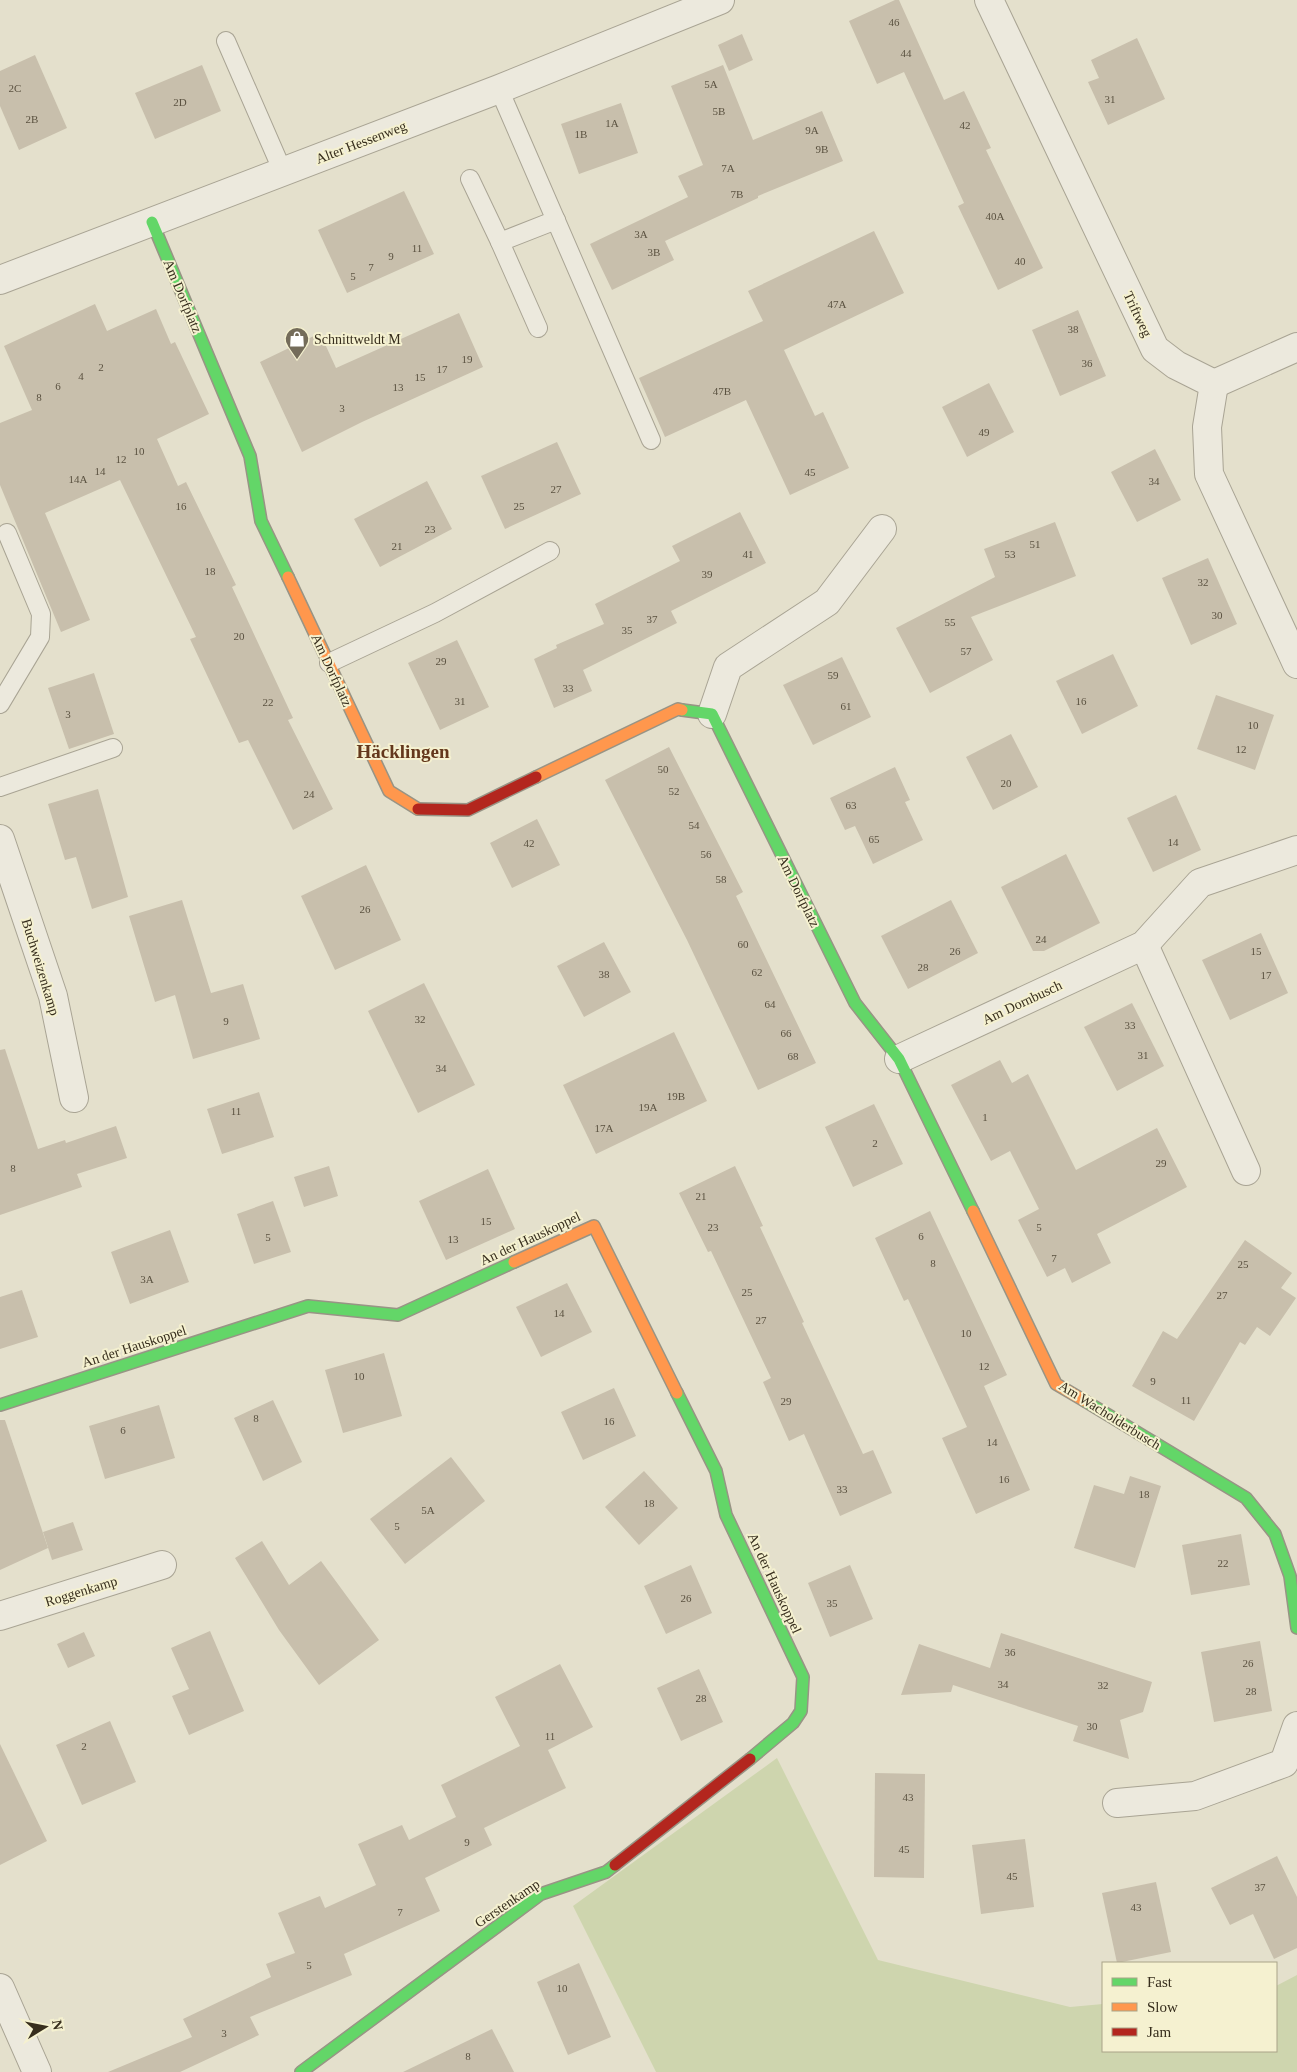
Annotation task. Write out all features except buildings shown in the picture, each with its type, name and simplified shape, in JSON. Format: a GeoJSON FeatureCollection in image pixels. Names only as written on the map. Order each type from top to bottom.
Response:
{"type":"FeatureCollection","features":[{"type":"Feature","properties":{"kind":"street","name":"Alter Hessenweg"},"geometry":{"type":"LineString","coordinates":[[0,280],[498,89],[720,0]]}},
{"type":"Feature","properties":{"kind":"street","name":"Triftweg"},"geometry":{"type":"LineString","coordinates":[[989,0],[1154,349],[1176,365],[1214,384]]}},
{"type":"Feature","properties":{"kind":"street","name":"Am Dorfplatz"},"geometry":{"type":"LineString","coordinates":[[152,222],[250,456],[262,521],[389,791],[422,812],[468,810],[678,709],[712,714],[855,1003],[900,1059]]}},
{"type":"Feature","properties":{"kind":"street"},"geometry":{"type":"LineString","coordinates":[[1297,346],[1214,384],[1207,427],[1209,474],[1297,664]]}},
{"type":"Feature","properties":{"kind":"street"},"geometry":{"type":"LineString","coordinates":[[712,714],[728,667],[827,602],[882,529]]}},
{"type":"Feature","properties":{"kind":"street","name":"Buchweizenkamp"},"geometry":{"type":"LineString","coordinates":[[0,839],[53,996],[74,1098]]}},
{"type":"Feature","properties":{"kind":"street","name":"Am Dornbusch"},"geometry":{"type":"LineString","coordinates":[[900,1059],[1144,945],[1200,883],[1297,850]]}},
{"type":"Feature","properties":{"kind":"street"},"geometry":{"type":"LineString","coordinates":[[1144,945],[1246,1171]]}},
{"type":"Feature","properties":{"kind":"street","name":"Am Wacholderbusch"},"geometry":{"type":"LineString","coordinates":[[900,1059],[1056,1384],[1246,1498],[1275,1534],[1290,1576],[1297,1628]]}},
{"type":"Feature","properties":{"kind":"street","name":"An der Hauskoppel"},"geometry":{"type":"LineString","coordinates":[[0,1406],[308,1306],[398,1315],[594,1226],[716,1471],[726,1515],[803,1677],[801,1711]]}},
{"type":"Feature","properties":{"kind":"street","name":"Roggenkamp"},"geometry":{"type":"LineString","coordinates":[[0,1616],[162,1566]]}},
{"type":"Feature","properties":{"kind":"street","name":"Gerstenkamp"},"geometry":{"type":"LineString","coordinates":[[301,2072],[541,1894],[606,1872],[757,1754],[793,1723],[801,1711]]}},
{"type":"Feature","properties":{"kind":"street"},"geometry":{"type":"LineString","coordinates":[[1117,1803],[1195,1796],[1284,1763],[1297,1726]]}},
{"type":"Feature","properties":{"kind":"street"},"geometry":{"type":"LineString","coordinates":[[0,1988],[37,2072]]}},
{"type":"Feature","properties":{"kind":"lane"},"geometry":{"type":"LineString","coordinates":[[226,41],[283,172]]}},
{"type":"Feature","properties":{"kind":"lane"},"geometry":{"type":"LineString","coordinates":[[498,89],[650,440]]}},
{"type":"Feature","properties":{"kind":"lane"},"geometry":{"type":"LineString","coordinates":[[470,179],[538,328]]}},
{"type":"Feature","properties":{"kind":"lane"},"geometry":{"type":"LineString","coordinates":[[500,242],[556,220]]}},
{"type":"Feature","properties":{"kind":"lane"},"geometry":{"type":"LineString","coordinates":[[0,704],[40,637],[41,614],[7,533]]}},
{"type":"Feature","properties":{"kind":"lane"},"geometry":{"type":"LineString","coordinates":[[329,663],[435,612],[550,551]]}},
{"type":"Feature","properties":{"kind":"lane"},"geometry":{"type":"LineString","coordinates":[[0,786],[113,748]]}},
{"type":"Feature","properties":{"kind":"green space"},"geometry":{"type":"Polygon","coordinates":[[[777,1758],[878,1960],[1070,2007],[1102,2004],[1102,2052],[1277,2052],[1277,1985],[1297,1975],[1297,2072],[656,2072],[573,1906],[777,1758]]]}},
{"type":"Feature","properties":{"kind":"traffic: fast"},"geometry":{"type":"LineString","coordinates":[[152,222],[250,456],[261,521],[288,577]]}},
{"type":"Feature","properties":{"kind":"traffic: fast"},"geometry":{"type":"LineString","coordinates":[[682,710],[712,714],[855,1003],[899,1059],[973,1211]]}},
{"type":"Feature","properties":{"kind":"traffic: fast"},"geometry":{"type":"LineString","coordinates":[[0,1405],[308,1306],[398,1315],[514,1262]]}},
{"type":"Feature","properties":{"kind":"traffic: fast"},"geometry":{"type":"LineString","coordinates":[[677,1393],[716,1471],[726,1515],[803,1677],[801,1711],[793,1723],[750,1759]]}},
{"type":"Feature","properties":{"kind":"traffic: fast"},"geometry":{"type":"LineString","coordinates":[[1085,1401],[1246,1498],[1275,1534],[1290,1576],[1297,1628]]}},
{"type":"Feature","properties":{"kind":"traffic: fast"},"geometry":{"type":"LineString","coordinates":[[301,2072],[541,1894],[606,1872],[615,1865]]}},
{"type":"Feature","properties":{"kind":"traffic: slow"},"geometry":{"type":"LineString","coordinates":[[288,577],[389,791],[418,809]]}},
{"type":"Feature","properties":{"kind":"traffic: slow"},"geometry":{"type":"LineString","coordinates":[[536,777],[678,709],[682,710]]}},
{"type":"Feature","properties":{"kind":"traffic: slow"},"geometry":{"type":"LineString","coordinates":[[973,1211],[1056,1384],[1085,1401]]}},
{"type":"Feature","properties":{"kind":"traffic: slow"},"geometry":{"type":"LineString","coordinates":[[514,1262],[594,1226],[677,1393]]}},
{"type":"Feature","properties":{"kind":"traffic: jam"},"geometry":{"type":"LineString","coordinates":[[418,809],[468,810],[536,777]]}},
{"type":"Feature","properties":{"kind":"traffic: jam"},"geometry":{"type":"LineString","coordinates":[[615,1865],[750,1759]]}},
{"type":"Feature","properties":{"kind":"place","name":"Schnittweldt M"},"geometry":{"type":"Point","coordinates":[297,360]}},
{"type":"Feature","properties":{"kind":"district","name":"Häcklingen"},"geometry":{"type":"Point","coordinates":[403,751]}}]}
